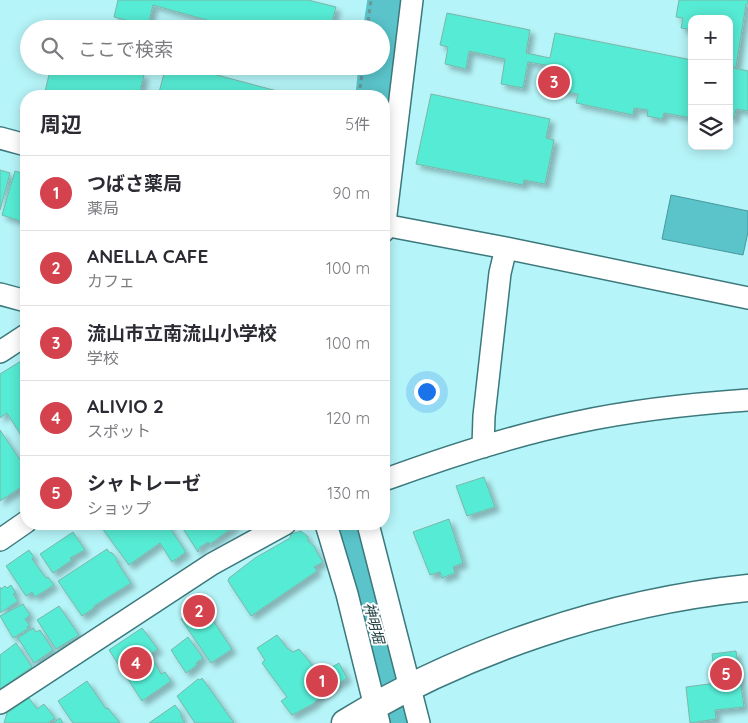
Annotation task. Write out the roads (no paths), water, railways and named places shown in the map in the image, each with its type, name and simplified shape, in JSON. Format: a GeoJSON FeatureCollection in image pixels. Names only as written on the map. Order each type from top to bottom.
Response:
{"type":"FeatureCollection","features":[{"type":"Feature","properties":{"kind":"street"},"geometry":{"type":"LineString","coordinates":[[390,178],[412,0]]}},
{"type":"Feature","properties":{"kind":"street"},"geometry":{"type":"LineString","coordinates":[[0,138],[20,143]]}},
{"type":"Feature","properties":{"kind":"street"},"geometry":{"type":"LineString","coordinates":[[390,228],[506,248],[748,298]]}},
{"type":"Feature","properties":{"kind":"street"},"geometry":{"type":"LineString","coordinates":[[483,448],[484,416],[500,273],[506,248]]}},
{"type":"Feature","properties":{"kind":"street"},"geometry":{"type":"LineString","coordinates":[[0,294],[20,299]]}},
{"type":"Feature","properties":{"kind":"street"},"geometry":{"type":"LineString","coordinates":[[0,352],[20,339]]}},
{"type":"Feature","properties":{"kind":"street"},"geometry":{"type":"LineString","coordinates":[[390,478],[483,448],[577,422],[650,409],[748,400]]}},
{"type":"Feature","properties":{"kind":"street"},"geometry":{"type":"LineString","coordinates":[[0,540],[20,526]]}},
{"type":"Feature","properties":{"kind":"street"},"geometry":{"type":"LineString","coordinates":[[0,703],[212,564],[274,530]]}},
{"type":"Feature","properties":{"kind":"street"},"geometry":{"type":"LineString","coordinates":[[328,530],[347,594],[389,701],[419,723]]}},
{"type":"Feature","properties":{"kind":"street"},"geometry":{"type":"LineString","coordinates":[[369,530],[389,701]]}},
{"type":"Feature","properties":{"kind":"street"},"geometry":{"type":"LineString","coordinates":[[344,723],[513,643],[619,610],[670,599],[748,588]]}},
{"type":"Feature","properties":{"kind":"water"},"geometry":{"type":"Polygon","coordinates":[[[671,195],[748,211],[748,232],[743,255],[662,239],[671,195]]]}},
{"type":"Feature","properties":{"kind":"waterway","name":"神明堀"},"geometry":{"type":"LineString","coordinates":[[384,20],[387,0]]}},
{"type":"Feature","properties":{"kind":"waterway","name":"神明堀"},"geometry":{"type":"LineString","coordinates":[[376,90],[377,75]]}},
{"type":"Feature","properties":{"kind":"waterway","name":"神明堀"},"geometry":{"type":"LineString","coordinates":[[349,530],[400,723]]}},
{"type":"Feature","properties":{"kind":"place","name":"流山市立南流山小学校"},"geometry":{"type":"Point","coordinates":[554,82]}},
{"type":"Feature","properties":{"kind":"place","name":"ANELLA CAFE"},"geometry":{"type":"Point","coordinates":[199,611]}},
{"type":"Feature","properties":{"kind":"place","name":"ALIVIO 2"},"geometry":{"type":"Point","coordinates":[136,663]}},
{"type":"Feature","properties":{"kind":"place","name":"シャトレーゼ"},"geometry":{"type":"Point","coordinates":[726,674]}},
{"type":"Feature","properties":{"kind":"place","name":"つばさ薬局"},"geometry":{"type":"Point","coordinates":[322,681]}}]}
